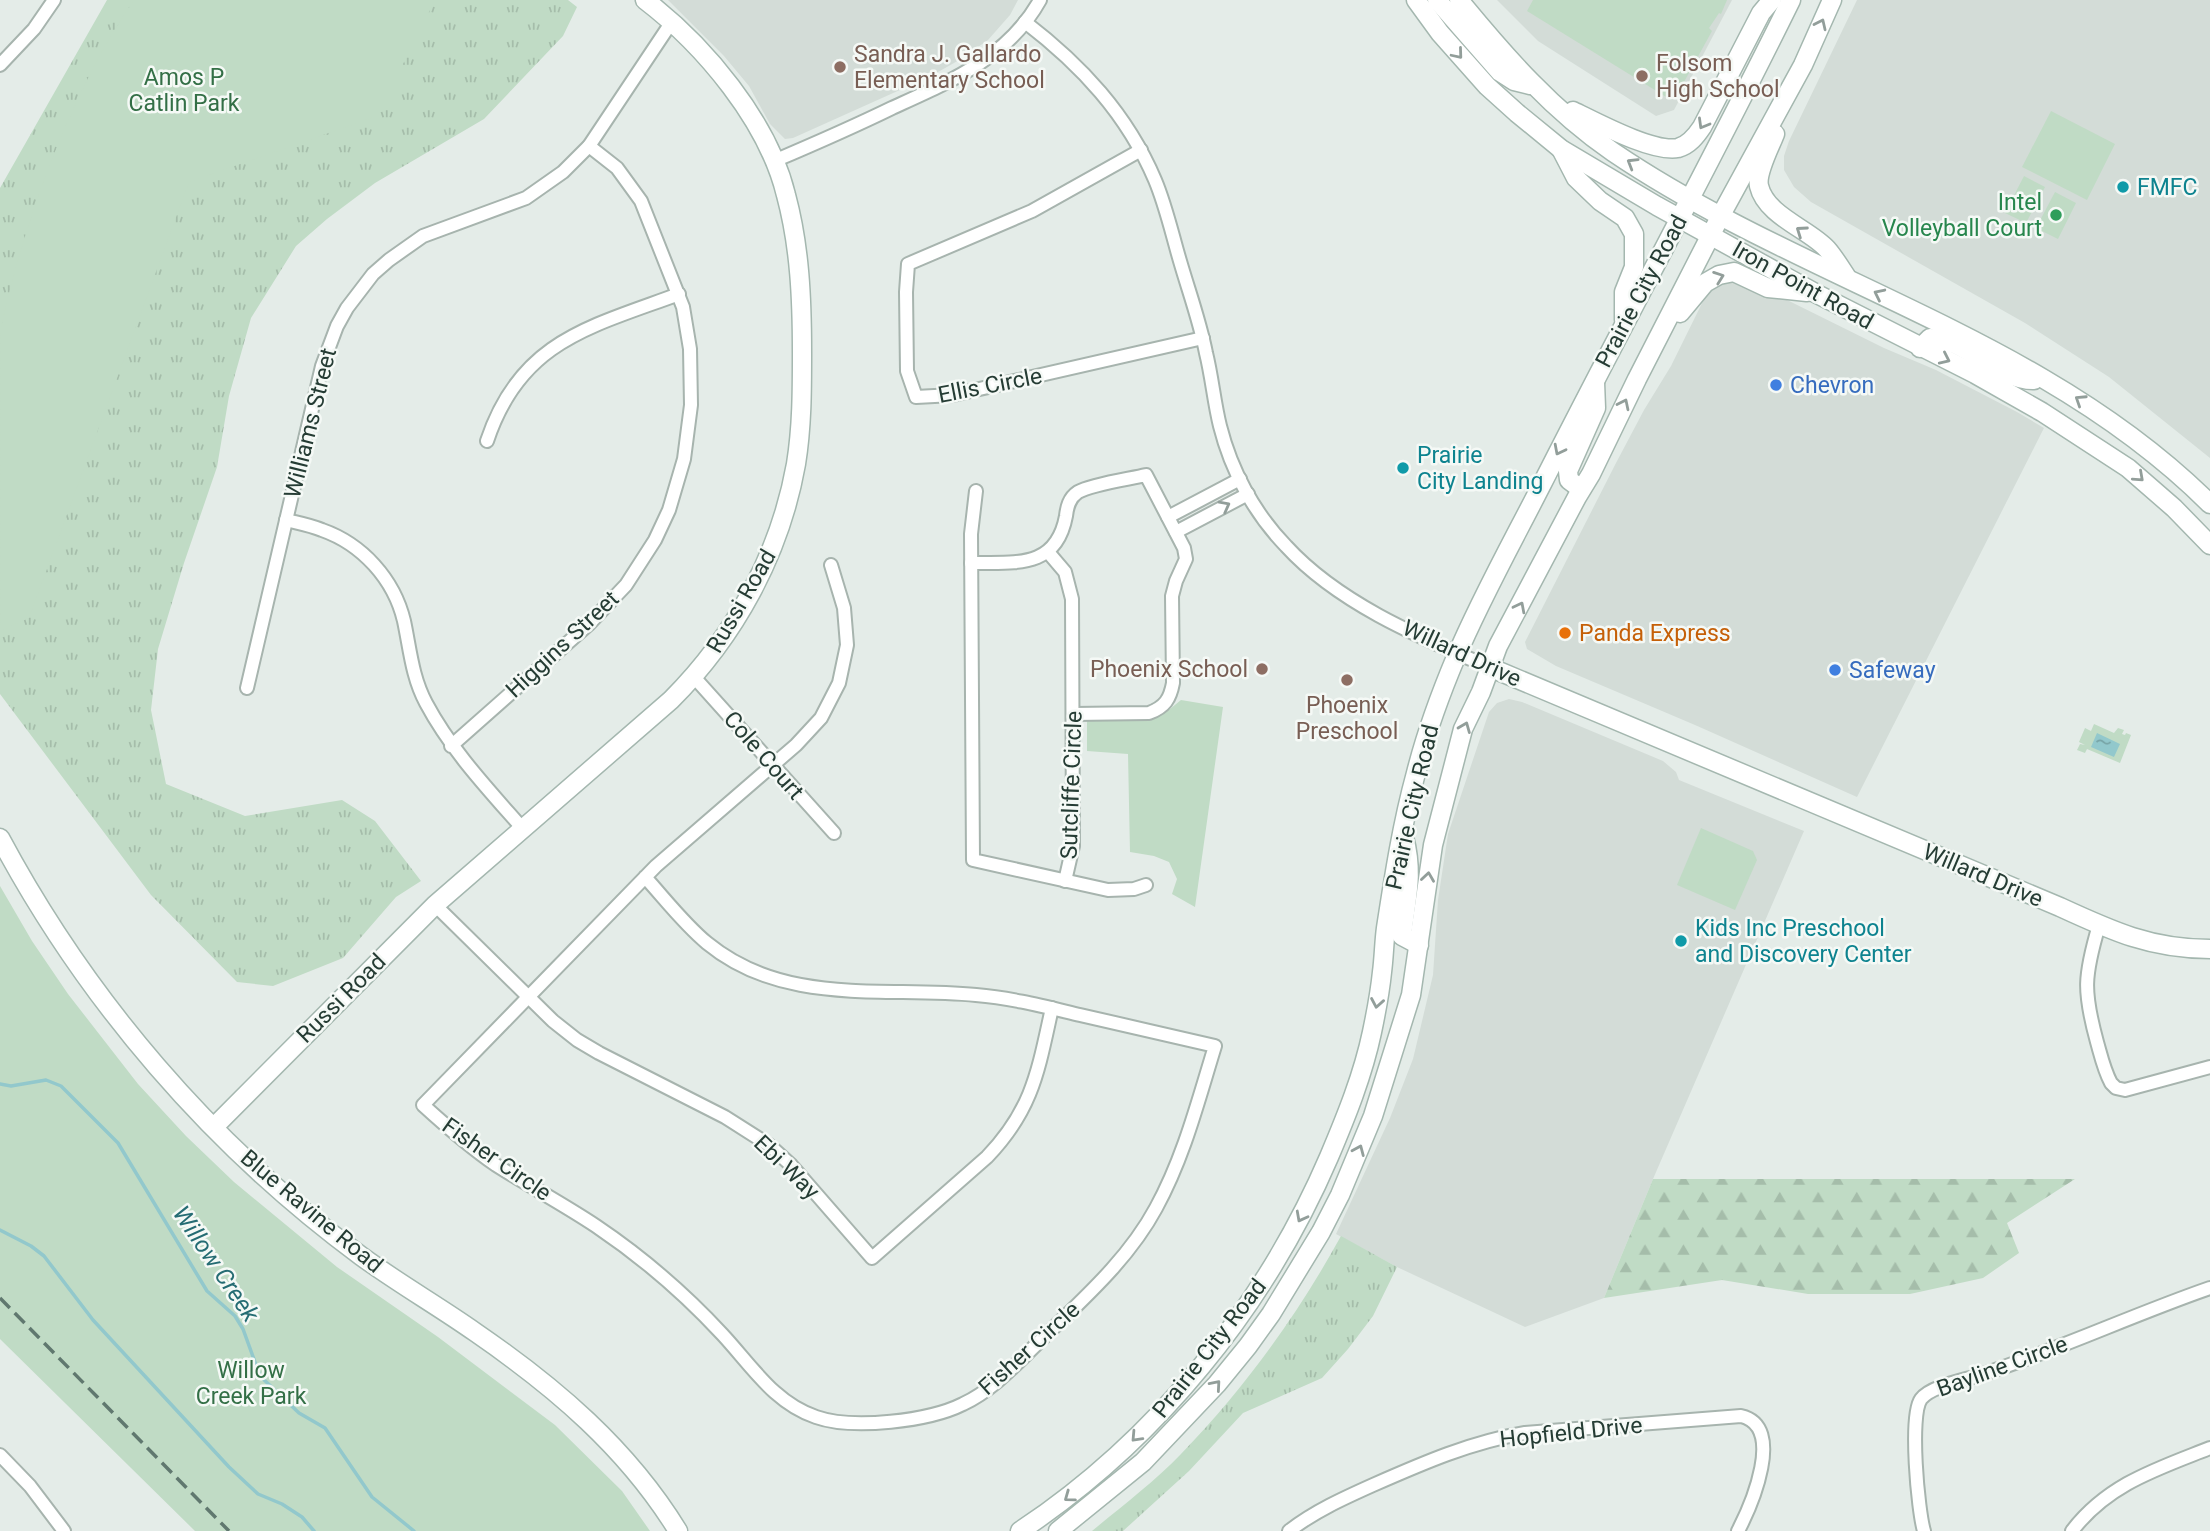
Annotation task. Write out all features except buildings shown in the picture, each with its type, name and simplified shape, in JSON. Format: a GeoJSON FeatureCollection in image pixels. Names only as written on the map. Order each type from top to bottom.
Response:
{"type":"FeatureCollection","features":[{"type":"Feature","properties":{"kind":"main road","name":"Russi Road"},"geometry":{"type":"LineString","coordinates":[[214,1127],[435,905],[694,677],[723,639],[757,582],[774,542],[786,508],[796,465],[802,395],[802,295],[799,261],[786,194],[774,161],[756,125],[737,96],[694,43],[645,0]]}},
{"type":"Feature","properties":{"kind":"main road","name":"Iron Point Road"},"geometry":{"type":"LineString","coordinates":[[1416,0],[1440,33],[1487,86],[1561,149],[1815,293],[2016,397],[2129,468],[2210,545]]}},
{"type":"Feature","properties":{"kind":"main road"},"geometry":{"type":"LineString","coordinates":[[1437,0],[1500,72],[1514,81],[1533,86]]}},
{"type":"Feature","properties":{"kind":"main road","name":"Iron Point Road"},"geometry":{"type":"LineString","coordinates":[[1459,0],[1533,86],[1612,152],[1721,215],[2048,380],[2123,430],[2210,504]]}},
{"type":"Feature","properties":{"kind":"main road"},"geometry":{"type":"LineString","coordinates":[[1548,100],[1644,142],[1661,148],[1678,148],[1691,142],[1702,127],[1761,13],[1772,0]]}},
{"type":"Feature","properties":{"kind":"main road","name":"Prairie City Road"},"geometry":{"type":"LineString","coordinates":[[1020,1531],[1080,1489],[1115,1459],[1178,1391],[1228,1332],[1255,1294],[1302,1216],[1339,1135],[1371,1037],[1402,831],[1434,712],[1482,601],[1791,0]]}},
{"type":"Feature","properties":{"kind":"main road","name":"Prairie City Road"},"geometry":{"type":"LineString","coordinates":[[1058,1531],[1143,1462],[1217,1384],[1248,1346],[1297,1272],[1340,1195],[1373,1116],[1411,995],[1433,845],[1463,729],[1481,692],[1498,646],[1591,474],[1721,215],[1803,65],[1832,0]]}},
{"type":"Feature","properties":{"kind":"main road"},"geometry":{"type":"LineString","coordinates":[[1803,65],[1760,175],[1759,185],[1771,206],[1787,221],[1826,248],[1848,279]]}},
{"type":"Feature","properties":{"kind":"main road"},"geometry":{"type":"LineString","coordinates":[[1561,149],[1576,178],[1600,201],[1625,218],[1634,234],[1634,267],[1625,292],[1624,324]]}},
{"type":"Feature","properties":{"kind":"main road"},"geometry":{"type":"LineString","coordinates":[[1655,342],[1669,330],[1705,282],[1719,275],[1734,272],[1768,288],[1815,293]]}},
{"type":"Feature","properties":{"kind":"main road"},"geometry":{"type":"LineString","coordinates":[[1920,348],[1930,338],[1942,338],[1997,368],[2026,380],[2048,380]]}},
{"type":"Feature","properties":{"kind":"main road"},"geometry":{"type":"LineString","coordinates":[[1581,489],[1569,480],[1568,471],[1596,408],[1595,379]]}},
{"type":"Feature","properties":{"kind":"main road","name":"Willard Drive"},"geometry":{"type":"LineString","coordinates":[[1489,667],[2119,934],[2146,942],[2210,950]]}},
{"type":"Feature","properties":{"kind":"main road"},"geometry":{"type":"LineString","coordinates":[[1402,831],[1410,858],[1402,936],[1419,945]]}},
{"type":"Feature","properties":{"kind":"main road","name":"Blue Ravine Road"},"geometry":{"type":"LineString","coordinates":[[0,838],[41,912],[112,1011],[165,1075],[214,1127],[297,1205],[359,1255],[530,1371],[578,1411],[638,1475],[678,1531]]}},
{"type":"Feature","properties":{"kind":"street"},"geometry":{"type":"LineString","coordinates":[[0,65],[34,29],[54,0]]}},
{"type":"Feature","properties":{"kind":"street"},"geometry":{"type":"LineString","coordinates":[[774,161],[974,69],[1007,43],[1040,0]]}},
{"type":"Feature","properties":{"kind":"street","name":"Willard Drive"},"geometry":{"type":"LineString","coordinates":[[1025,22],[1069,57],[1094,83],[1124,121],[1141,150],[1163,202],[1203,338],[1220,427],[1240,479],[1272,530],[1306,567],[1355,602],[1489,667]]}},
{"type":"Feature","properties":{"kind":"street","name":"Williams Street"},"geometry":{"type":"LineString","coordinates":[[247,688],[328,346],[347,308],[373,274],[405,247],[423,236],[526,198],[563,172],[589,146],[671,23]]}},
{"type":"Feature","properties":{"kind":"street","name":"Higgins Street"},"geometry":{"type":"LineString","coordinates":[[451,746],[604,609],[626,585],[655,540],[676,490],[684,459],[690,427],[690,349],[688,328],[679,294],[641,201],[617,168],[589,146]]}},
{"type":"Feature","properties":{"kind":"street","name":"Ellis Circle"},"geometry":{"type":"LineString","coordinates":[[1141,150],[1032,211],[908,264],[907,371],[916,397],[953,395],[1203,338]]}},
{"type":"Feature","properties":{"kind":"street"},"geometry":{"type":"LineString","coordinates":[[487,441],[508,394],[544,353],[583,330],[679,294]]}},
{"type":"Feature","properties":{"kind":"street"},"geometry":{"type":"LineString","coordinates":[[976,491],[971,562],[1022,562],[1040,557],[1048,552],[1060,537],[1068,504],[1077,492],[1146,475],[1184,548],[1186,559],[1173,590],[1173,683],[1170,697],[1159,709],[1149,713],[1074,714]]}},
{"type":"Feature","properties":{"kind":"street"},"geometry":{"type":"LineString","coordinates":[[1168,517],[1240,479]]}},
{"type":"Feature","properties":{"kind":"street"},"geometry":{"type":"LineString","coordinates":[[1176,532],[1248,494]]}},
{"type":"Feature","properties":{"kind":"street"},"geometry":{"type":"LineString","coordinates":[[286,520],[338,537],[368,558],[380,572],[398,603],[416,680],[424,699],[451,746],[523,829]]}},
{"type":"Feature","properties":{"kind":"street","name":"Sutcliffe Circle"},"geometry":{"type":"LineString","coordinates":[[971,562],[974,860],[1065,881],[1073,846],[1071,589],[1065,572],[1048,552]]}},
{"type":"Feature","properties":{"kind":"street","name":"Fisher Circle"},"geometry":{"type":"LineString","coordinates":[[645,877],[708,944],[729,959],[768,978],[817,989],[976,995],[1052,1008],[1214,1046],[1182,1151],[1166,1190],[1145,1226],[1116,1265],[989,1389],[961,1406],[937,1414],[853,1424],[818,1418],[801,1411],[783,1401],[711,1322],[656,1270],[595,1225],[493,1163],[423,1105],[645,877],[809,733],[821,718],[839,683],[846,654],[845,608],[831,565]]}},
{"type":"Feature","properties":{"kind":"street","name":"Cole Court"},"geometry":{"type":"LineString","coordinates":[[694,677],[834,833]]}},
{"type":"Feature","properties":{"kind":"street"},"geometry":{"type":"LineString","coordinates":[[1065,881],[1119,891],[1146,885]]}},
{"type":"Feature","properties":{"kind":"street","name":"Ebi Way"},"geometry":{"type":"LineString","coordinates":[[435,905],[553,1021],[577,1040],[725,1117],[769,1145],[791,1166],[872,1258],[987,1157],[1009,1132],[1026,1104],[1035,1081],[1052,1008]]}},
{"type":"Feature","properties":{"kind":"street"},"geometry":{"type":"LineString","coordinates":[[2099,925],[2090,955],[2086,992],[2089,1014],[2110,1083],[2125,1090],[2210,1067]]}},
{"type":"Feature","properties":{"kind":"street","name":"Bayline Circle"},"geometry":{"type":"LineString","coordinates":[[1924,1531],[1918,1502],[1916,1429],[1917,1406],[1925,1395],[2210,1288]]}},
{"type":"Feature","properties":{"kind":"street","name":"Hopfield Drive"},"geometry":{"type":"LineString","coordinates":[[1289,1531],[1332,1504],[1425,1462],[1461,1448],[1499,1438],[1525,1433],[1741,1416],[1754,1421],[1762,1433],[1763,1441],[1756,1493],[1738,1531]]}},
{"type":"Feature","properties":{"kind":"street"},"geometry":{"type":"LineString","coordinates":[[2072,1531],[2082,1517],[2117,1488],[2141,1475],[2210,1448]]}},
{"type":"Feature","properties":{"kind":"street"},"geometry":{"type":"LineString","coordinates":[[0,1455],[30,1486],[64,1531]]}},
{"type":"Feature","properties":{"kind":"shaded area","name":"Sandra J. Gallardo Elementary School"},"geometry":{"type":"Polygon","coordinates":[[[668,0],[1018,0],[1010,15],[988,40],[961,59],[931,76],[793,138],[785,139],[770,124],[749,86],[724,56],[668,0]]]}},
{"type":"Feature","properties":{"kind":"shaded area","name":"Folsom High School"},"geometry":{"type":"Polygon","coordinates":[[[1497,0],[1732,0],[1674,110],[1656,116],[1538,41],[1497,0]]]}},
{"type":"Feature","properties":{"kind":"shaded area"},"geometry":{"type":"Polygon","coordinates":[[[1857,0],[2210,0],[2210,458],[2109,377],[2025,323],[1811,202],[1794,187],[1784,170],[1784,156],[1789,141],[1857,0]]]}},
{"type":"Feature","properties":{"kind":"shaded area"},"geometry":{"type":"Polygon","coordinates":[[[1745,279],[1884,348],[1936,370],[2044,428],[1857,797],[1556,666],[1527,649],[1525,642],[1708,291],[1717,281],[1745,279]]]}},
{"type":"Feature","properties":{"kind":"shaded area"},"geometry":{"type":"Polygon","coordinates":[[[1509,699],[1663,761],[1676,772],[1679,780],[1804,831],[1604,1298],[1525,1327],[1397,1267],[1336,1234],[1390,1118],[1413,1059],[1433,975],[1438,900],[1448,834],[1489,712],[1497,703],[1509,699]]]}},
{"type":"Feature","properties":{"kind":"green space"},"geometry":{"type":"Polygon","coordinates":[[[107,0],[568,0],[577,7],[563,36],[484,119],[375,183],[296,246],[251,318],[229,396],[217,467],[158,649],[151,710],[166,784],[245,816],[342,800],[375,821],[421,881],[396,897],[343,958],[273,986],[237,982],[151,895],[0,694],[0,188],[107,0]]]}},
{"type":"Feature","properties":{"kind":"green space","name":"Amos P Catlin Park"},"geometry":{"type":"Polygon","coordinates":[[[134,0],[435,0],[377,116],[189,182],[29,618],[0,631],[1,328],[29,223],[54,154],[100,55],[134,0]]]}},
{"type":"Feature","properties":{"kind":"green space","name":"Folsom High School"},"geometry":{"type":"Polygon","coordinates":[[[1533,0],[1727,0],[1721,14],[1719,13],[1709,28],[1712,31],[1684,82],[1671,100],[1527,11],[1533,0]]]}},
{"type":"Feature","properties":{"kind":"green space"},"geometry":{"type":"Polygon","coordinates":[[[2051,111],[2115,144],[2087,200],[2022,167],[2051,111]]]}},
{"type":"Feature","properties":{"kind":"green space","name":"Intel Volleyball Court"},"geometry":{"type":"Polygon","coordinates":[[[2024,176],[2045,187],[2026,223],[2005,213],[2024,176]]]}},
{"type":"Feature","properties":{"kind":"green space","name":"Intel Volleyball Court"},"geometry":{"type":"Polygon","coordinates":[[[2055,192],[2076,203],[2058,239],[2036,228],[2055,192]]]}},
{"type":"Feature","properties":{"kind":"green space"},"geometry":{"type":"Polygon","coordinates":[[[1181,700],[1223,707],[1195,907],[1172,894],[1177,879],[1169,862],[1130,852],[1128,754],[1087,751],[1087,717],[1157,714],[1170,709],[1181,700]]]}},
{"type":"Feature","properties":{"kind":"green space"},"geometry":{"type":"Polygon","coordinates":[[[2094,724],[2114,733],[2118,728],[2124,730],[2122,734],[2131,735],[2120,763],[2087,749],[2085,753],[2077,750],[2080,744],[2085,745],[2079,742],[2085,728],[2091,731],[2094,724]]]}},
{"type":"Feature","properties":{"kind":"green space"},"geometry":{"type":"Polygon","coordinates":[[[1701,828],[1753,851],[1757,860],[1735,910],[1677,885],[1701,828]]]}},
{"type":"Feature","properties":{"kind":"green space","name":"Willow Creek Park"},"geometry":{"type":"Polygon","coordinates":[[[0,886],[32,941],[68,994],[138,1084],[186,1136],[234,1182],[337,1267],[438,1337],[555,1425],[622,1491],[650,1531],[195,1531],[0,1339],[0,886]]]}},
{"type":"Feature","properties":{"kind":"green space"},"geometry":{"type":"Polygon","coordinates":[[[1653,1179],[2075,1179],[2007,1223],[2019,1253],[1983,1278],[1910,1294],[1808,1294],[1722,1280],[1604,1298],[1653,1179]]]}},
{"type":"Feature","properties":{"kind":"green space"},"geometry":{"type":"Polygon","coordinates":[[[1341,1236],[1397,1267],[1373,1316],[1348,1349],[1322,1378],[1243,1413],[1189,1471],[1123,1531],[1092,1531],[1171,1464],[1248,1378],[1288,1323],[1341,1236]]]}},
{"type":"Feature","properties":{"kind":"water"},"geometry":{"type":"Polygon","coordinates":[[[2097,733],[2120,744],[2114,757],[2091,747],[2097,733]]]}},
{"type":"Feature","properties":{"kind":"waterway","name":"Willow Creek"},"geometry":{"type":"LineString","coordinates":[[0,1084],[11,1086],[46,1080],[61,1086],[118,1143],[207,1291],[235,1316],[243,1329],[260,1376],[299,1413],[325,1428],[372,1497],[414,1531]]}},
{"type":"Feature","properties":{"kind":"waterway"},"geometry":{"type":"LineString","coordinates":[[0,1230],[44,1256],[93,1320],[229,1467],[258,1494],[282,1504],[302,1517],[314,1531]]}},
{"type":"Feature","properties":{"kind":"railway"},"geometry":{"type":"LineString","coordinates":[[0,1298],[229,1531]]}},
{"type":"Feature","properties":{"kind":"place","name":"Sandra J. Gallardo Elementary School"},"geometry":{"type":"Point","coordinates":[840,67]}},
{"type":"Feature","properties":{"kind":"place","name":"Folsom High School"},"geometry":{"type":"Point","coordinates":[1642,76]}},
{"type":"Feature","properties":{"kind":"place","name":"FMFC"},"geometry":{"type":"Point","coordinates":[2123,187]}},
{"type":"Feature","properties":{"kind":"place","name":"Intel Volleyball Court"},"geometry":{"type":"Point","coordinates":[2056,215]}},
{"type":"Feature","properties":{"kind":"place","name":"Chevron"},"geometry":{"type":"Point","coordinates":[1776,385]}},
{"type":"Feature","properties":{"kind":"place","name":"Prairie City Landing"},"geometry":{"type":"Point","coordinates":[1403,468]}},
{"type":"Feature","properties":{"kind":"place","name":"Panda Express"},"geometry":{"type":"Point","coordinates":[1565,633]}},
{"type":"Feature","properties":{"kind":"place","name":"Phoenix School"},"geometry":{"type":"Point","coordinates":[1262,669]}},
{"type":"Feature","properties":{"kind":"place","name":"Safeway"},"geometry":{"type":"Point","coordinates":[1835,670]}},
{"type":"Feature","properties":{"kind":"place","name":"Phoenix Preschool"},"geometry":{"type":"Point","coordinates":[1347,680]}},
{"type":"Feature","properties":{"kind":"place","name":"Kids Inc Preschool and Discovery Center"},"geometry":{"type":"Point","coordinates":[1681,941]}}]}
